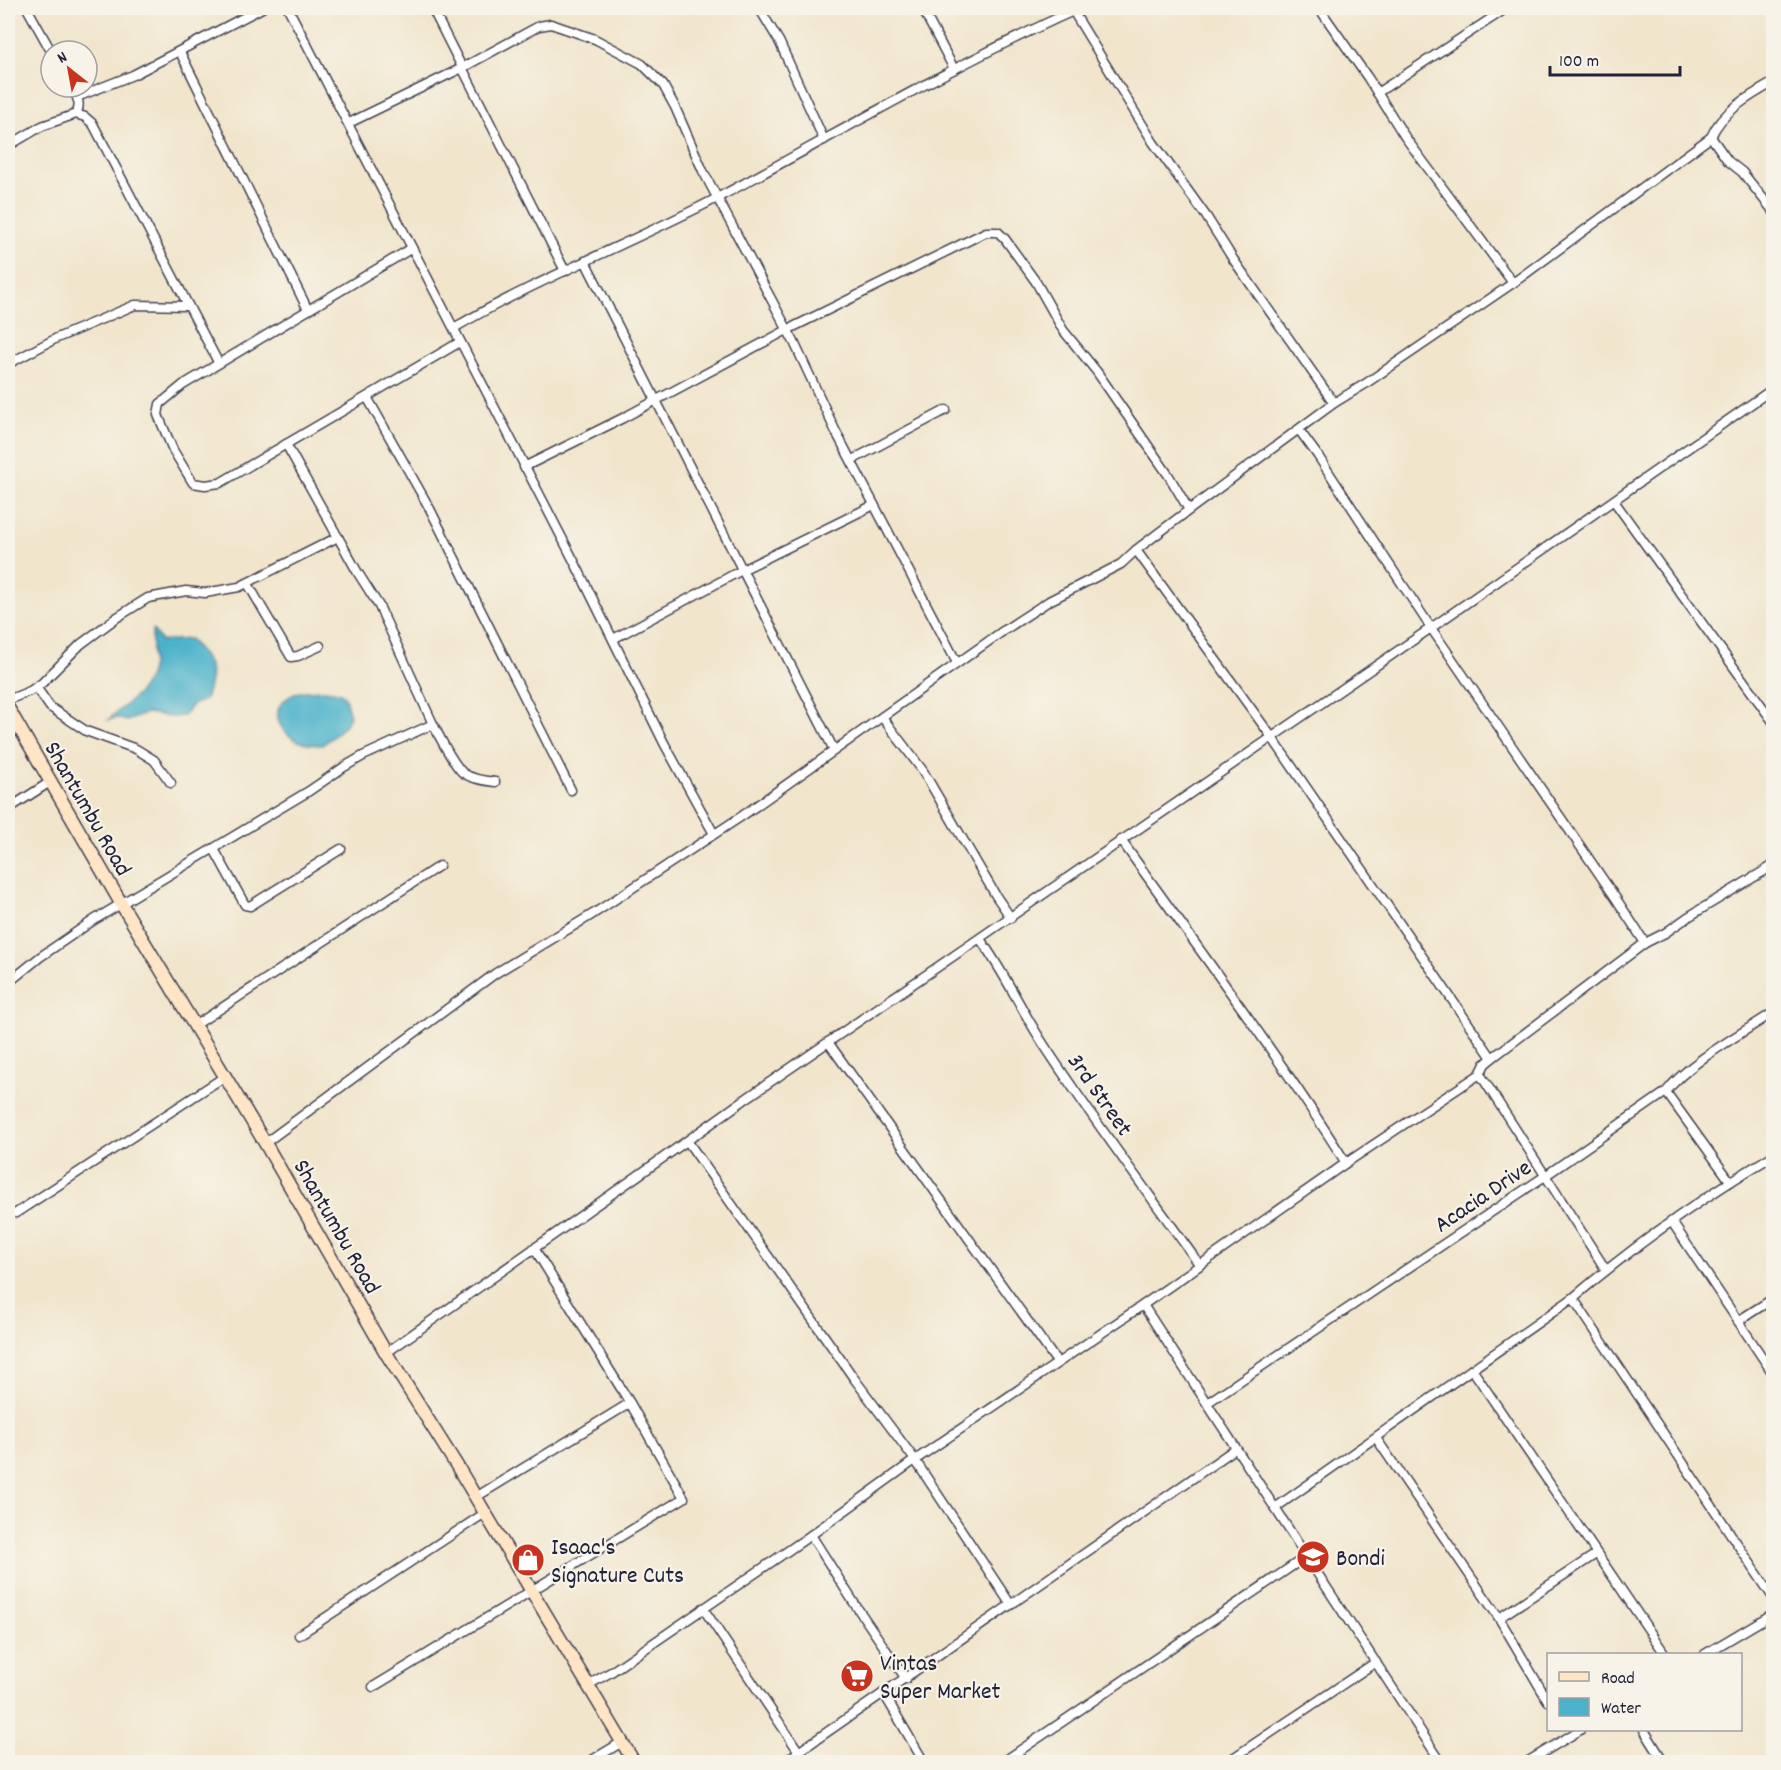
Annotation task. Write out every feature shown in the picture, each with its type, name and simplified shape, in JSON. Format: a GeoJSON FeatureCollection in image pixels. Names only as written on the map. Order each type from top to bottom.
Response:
{"type":"FeatureCollection","features":[{"type":"Feature","properties":{"kind":"street"},"geometry":{"type":"LineString","coordinates":[[27,8],[44,39]]}},
{"type":"Feature","properties":{"kind":"street"},"geometry":{"type":"LineString","coordinates":[[99,88],[133,75],[262,8]]}},
{"type":"Feature","properties":{"kind":"street"},"geometry":{"type":"LineString","coordinates":[[288,8],[454,328],[664,743],[714,834]]}},
{"type":"Feature","properties":{"kind":"street"},"geometry":{"type":"LineString","coordinates":[[432,8],[564,271]]}},
{"type":"Feature","properties":{"kind":"street"},"geometry":{"type":"LineString","coordinates":[[759,8],[779,41],[824,140]]}},
{"type":"Feature","properties":{"kind":"street"},"geometry":{"type":"LineString","coordinates":[[922,8],[954,69]]}},
{"type":"Feature","properties":{"kind":"street"},"geometry":{"type":"LineString","coordinates":[[1319,8],[1405,137],[1513,283]]}},
{"type":"Feature","properties":{"kind":"street"},"geometry":{"type":"LineString","coordinates":[[1377,93],[1507,8]]}},
{"type":"Feature","properties":{"kind":"street"},"geometry":{"type":"LineString","coordinates":[[454,328],[564,271],[718,197],[954,69],[1076,9],[1153,142],[1334,403]]}},
{"type":"Feature","properties":{"kind":"street"},"geometry":{"type":"LineString","coordinates":[[348,123],[462,68],[539,26],[551,24],[595,39],[642,64],[663,85],[874,505],[957,663]]}},
{"type":"Feature","properties":{"kind":"street"},"geometry":{"type":"LineString","coordinates":[[180,51],[308,310]]}},
{"type":"Feature","properties":{"kind":"street"},"geometry":{"type":"LineString","coordinates":[[265,1143],[495,973],[593,914],[742,816],[957,663],[1049,601],[1121,564],[1188,510],[1334,403],[1513,283],[1711,136],[1715,126],[1743,101],[1773,82]]}},
{"type":"Feature","properties":{"kind":"street"},"geometry":{"type":"LineString","coordinates":[[8,146],[42,126],[76,114],[80,109],[78,99]]}},
{"type":"Feature","properties":{"kind":"street"},"geometry":{"type":"LineString","coordinates":[[76,114],[86,117],[93,124],[218,362]]}},
{"type":"Feature","properties":{"kind":"street"},"geometry":{"type":"LineString","coordinates":[[1711,136],[1728,161],[1742,172],[1773,212]]}},
{"type":"Feature","properties":{"kind":"street"},"geometry":{"type":"LineString","coordinates":[[525,467],[787,330],[986,232],[998,232],[1036,282],[1063,330],[1097,372],[1169,476],[1188,510]]}},
{"type":"Feature","properties":{"kind":"street"},"geometry":{"type":"LineString","coordinates":[[412,248],[218,362],[165,399],[158,408],[162,426],[184,471],[193,483],[205,485],[220,483],[460,342]]}},
{"type":"Feature","properties":{"kind":"street"},"geometry":{"type":"LineString","coordinates":[[585,261],[834,750]]}},
{"type":"Feature","properties":{"kind":"street"},"geometry":{"type":"LineString","coordinates":[[8,364],[57,338],[135,305],[188,306]]}},
{"type":"Feature","properties":{"kind":"street"},"geometry":{"type":"LineString","coordinates":[[386,1353],[828,1042],[1431,628],[1773,388]]}},
{"type":"Feature","properties":{"kind":"street"},"geometry":{"type":"LineString","coordinates":[[367,397],[430,508],[571,790]]}},
{"type":"Feature","properties":{"kind":"street"},"geometry":{"type":"LineString","coordinates":[[852,460],[946,410]]}},
{"type":"Feature","properties":{"kind":"street"},"geometry":{"type":"LineString","coordinates":[[1299,430],[1337,483],[1431,628],[1645,943]]}},
{"type":"Feature","properties":{"kind":"street"},"geometry":{"type":"LineString","coordinates":[[286,444],[379,606],[442,742],[464,773],[495,782]]}},
{"type":"Feature","properties":{"kind":"street"},"geometry":{"type":"LineString","coordinates":[[1614,501],[1773,723]]}},
{"type":"Feature","properties":{"kind":"street"},"geometry":{"type":"LineString","coordinates":[[613,639],[742,570],[874,505]]}},
{"type":"Feature","properties":{"kind":"street"},"geometry":{"type":"LineString","coordinates":[[8,700],[36,687],[81,644],[148,598],[186,591],[205,593],[248,584],[338,537]]}},
{"type":"Feature","properties":{"kind":"street"},"geometry":{"type":"LineString","coordinates":[[1136,550],[1271,736],[1492,1058]]}},
{"type":"Feature","properties":{"kind":"street"},"geometry":{"type":"LineString","coordinates":[[248,584],[291,657],[320,646]]}},
{"type":"Feature","properties":{"kind":"street"},"geometry":{"type":"LineString","coordinates":[[36,687],[50,707],[86,731],[136,749],[154,760],[171,783]]}},
{"type":"Feature","properties":{"kind":"street","name":"Shantumbu Road"},"geometry":{"type":"LineString","coordinates":[[8,708],[386,1353],[476,1497],[634,1762]]}},
{"type":"Feature","properties":{"kind":"street"},"geometry":{"type":"LineString","coordinates":[[882,717],[923,771],[1011,918]]}},
{"type":"Feature","properties":{"kind":"street"},"geometry":{"type":"LineString","coordinates":[[8,983],[40,957],[94,920],[214,849],[363,756],[433,724]]}},
{"type":"Feature","properties":{"kind":"street"},"geometry":{"type":"LineString","coordinates":[[8,809],[50,782]]}},
{"type":"Feature","properties":{"kind":"street"},"geometry":{"type":"LineString","coordinates":[[1120,840],[1311,1107],[1346,1163]]}},
{"type":"Feature","properties":{"kind":"street"},"geometry":{"type":"LineString","coordinates":[[214,849],[245,905],[250,906],[340,849]]}},
{"type":"Feature","properties":{"kind":"street"},"geometry":{"type":"LineString","coordinates":[[588,1685],[611,1672],[811,1535],[915,1460],[1346,1163],[1480,1074],[1485,1064],[1492,1058],[1645,943],[1665,933],[1688,916],[1773,865]]}},
{"type":"Feature","properties":{"kind":"street"},"geometry":{"type":"LineString","coordinates":[[194,1026],[439,866]]}},
{"type":"Feature","properties":{"kind":"street","name":"3rd Street"},"geometry":{"type":"LineString","coordinates":[[980,939],[998,964],[1039,1037],[1096,1123],[1199,1264]]}},
{"type":"Feature","properties":{"kind":"street","name":"Acacia Drive"},"geometry":{"type":"LineString","coordinates":[[1207,1403],[1545,1176],[1666,1092],[1676,1079],[1773,1012]]}},
{"type":"Feature","properties":{"kind":"street"},"geometry":{"type":"LineString","coordinates":[[828,1042],[1057,1362]]}},
{"type":"Feature","properties":{"kind":"street"},"geometry":{"type":"LineString","coordinates":[[1480,1074],[1606,1270]]}},
{"type":"Feature","properties":{"kind":"street"},"geometry":{"type":"LineString","coordinates":[[16,1213],[224,1077]]}},
{"type":"Feature","properties":{"kind":"street"},"geometry":{"type":"LineString","coordinates":[[1666,1092],[1730,1181]]}},
{"type":"Feature","properties":{"kind":"street"},"geometry":{"type":"LineString","coordinates":[[688,1142],[853,1377],[915,1460],[1011,1605]]}},
{"type":"Feature","properties":{"kind":"street"},"geometry":{"type":"LineString","coordinates":[[1275,1508],[1573,1298],[1606,1270],[1672,1222],[1730,1181],[1773,1155]]}},
{"type":"Feature","properties":{"kind":"street"},"geometry":{"type":"LineString","coordinates":[[1672,1222],[1773,1375]]}},
{"type":"Feature","properties":{"kind":"street"},"geometry":{"type":"LineString","coordinates":[[373,1687],[684,1498],[630,1403],[534,1248]]}},
{"type":"Feature","properties":{"kind":"street"},"geometry":{"type":"LineString","coordinates":[[1573,1298],[1773,1599]]}},
{"type":"Feature","properties":{"kind":"street"},"geometry":{"type":"LineString","coordinates":[[1738,1321],[1773,1298]]}},
{"type":"Feature","properties":{"kind":"street"},"geometry":{"type":"LineString","coordinates":[[1143,1305],[1441,1762]]}},
{"type":"Feature","properties":{"kind":"street"},"geometry":{"type":"LineString","coordinates":[[1472,1369],[1664,1653]]}},
{"type":"Feature","properties":{"kind":"street"},"geometry":{"type":"LineString","coordinates":[[476,1497],[630,1403]]}},
{"type":"Feature","properties":{"kind":"street"},"geometry":{"type":"LineString","coordinates":[[1376,1438],[1499,1618],[1547,1699]]}},
{"type":"Feature","properties":{"kind":"street"},"geometry":{"type":"LineString","coordinates":[[785,1762],[1235,1449]]}},
{"type":"Feature","properties":{"kind":"street"},"geometry":{"type":"LineString","coordinates":[[299,1635],[484,1513]]}},
{"type":"Feature","properties":{"kind":"street"},"geometry":{"type":"LineString","coordinates":[[811,1535],[906,1679]]}},
{"type":"Feature","properties":{"kind":"street"},"geometry":{"type":"LineString","coordinates":[[1499,1618],[1596,1554]]}},
{"type":"Feature","properties":{"kind":"street"},"geometry":{"type":"LineString","coordinates":[[1003,1762],[1307,1556]]}},
{"type":"Feature","properties":{"kind":"street"},"geometry":{"type":"LineString","coordinates":[[703,1608],[799,1752]]}},
{"type":"Feature","properties":{"kind":"street"},"geometry":{"type":"LineString","coordinates":[[1707,1653],[1773,1613]]}},
{"type":"Feature","properties":{"kind":"street"},"geometry":{"type":"LineString","coordinates":[[1227,1762],[1376,1662]]}},
{"type":"Feature","properties":{"kind":"street"},"geometry":{"type":"LineString","coordinates":[[884,1694],[924,1762]]}},
{"type":"Feature","properties":{"kind":"street"},"geometry":{"type":"LineString","coordinates":[[1645,1731],[1664,1762]]}},
{"type":"Feature","properties":{"kind":"street"},"geometry":{"type":"LineString","coordinates":[[1527,1762],[1567,1732]]}},
{"type":"Feature","properties":{"kind":"street"},"geometry":{"type":"LineString","coordinates":[[589,1762],[622,1742]]}},
{"type":"Feature","properties":{"kind":"water"},"geometry":{"type":"Polygon","coordinates":[[[153,630],[161,641],[190,639],[203,655],[211,672],[205,700],[192,705],[183,716],[171,717],[147,713],[127,721],[117,718],[108,720],[136,696],[146,683],[152,664],[153,630]]]}},
{"type":"Feature","properties":{"kind":"water"},"geometry":{"type":"Polygon","coordinates":[[[325,690],[339,692],[345,697],[350,716],[347,722],[322,745],[304,743],[290,736],[279,723],[278,710],[282,703],[297,693],[325,690]]]}},
{"type":"Feature","properties":{"kind":"place","name":"Bondi"},"geometry":{"type":"Point","coordinates":[1313,1557]}},
{"type":"Feature","properties":{"kind":"place","name":"Isaac's Signature Cuts"},"geometry":{"type":"Point","coordinates":[528,1560]}},
{"type":"Feature","properties":{"kind":"place","name":"Vintas Super Market"},"geometry":{"type":"Point","coordinates":[857,1676]}}]}
